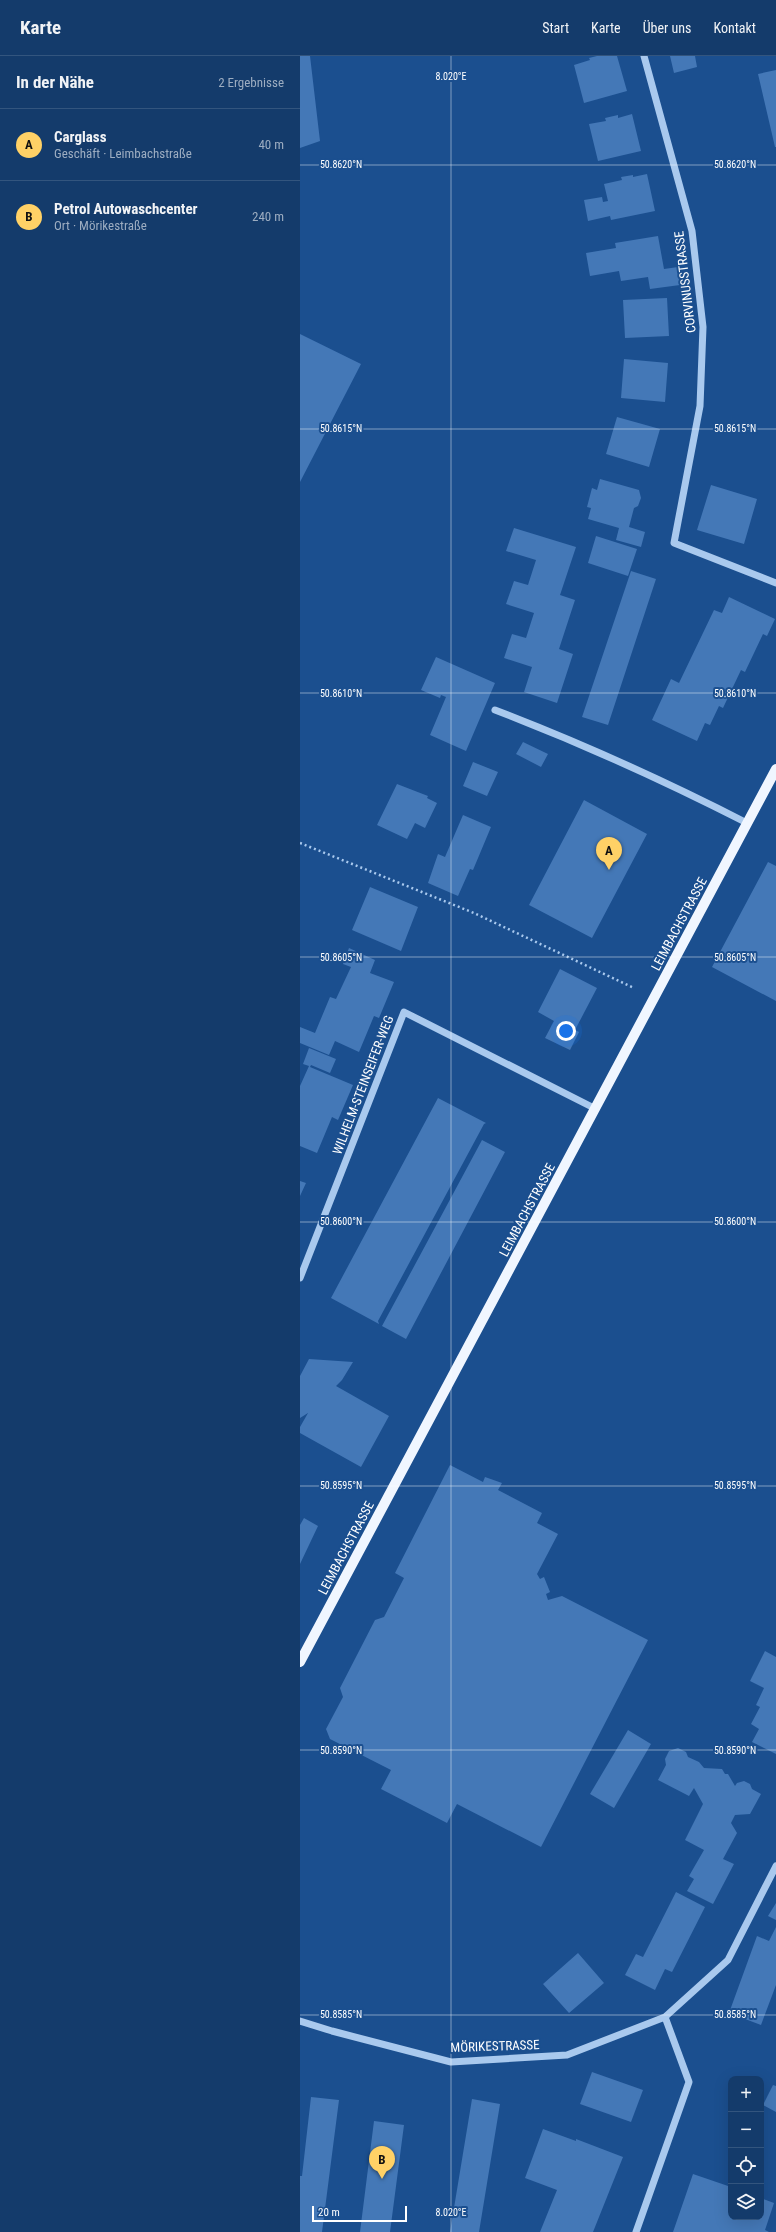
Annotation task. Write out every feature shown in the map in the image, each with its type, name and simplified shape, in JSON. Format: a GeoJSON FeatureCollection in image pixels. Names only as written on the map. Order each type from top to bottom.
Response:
{"type":"FeatureCollection","features":[{"type":"Feature","properties":{"kind":"main road","name":"LEIMBACHSTRASSE"},"geometry":{"type":"LineString","coordinates":[[300,1662],[776,769]]}},
{"type":"Feature","properties":{"kind":"street","name":"CORVINUSSTRASSE"},"geometry":{"type":"LineString","coordinates":[[644,56],[692,231],[704,327],[700,406],[674,543],[776,583]]}},
{"type":"Feature","properties":{"kind":"street"},"geometry":{"type":"LineString","coordinates":[[495,710],[563,736],[657,777],[747,823]]}},
{"type":"Feature","properties":{"kind":"street","name":"WILHELM-STEINSEIFER-WEG"},"geometry":{"type":"LineString","coordinates":[[300,1278],[404,1012],[596,1109]]}},
{"type":"Feature","properties":{"kind":"street","name":"MÖRIKESTRASSE"},"geometry":{"type":"LineString","coordinates":[[300,2021],[332,2032],[451,2062],[567,2055],[665,2017],[728,1960],[776,1866]]}},
{"type":"Feature","properties":{"kind":"street"},"geometry":{"type":"LineString","coordinates":[[636,2232],[689,2082],[665,2017]]}},
{"type":"Feature","properties":{"kind":"path"},"geometry":{"type":"LineString","coordinates":[[300,844],[474,913],[624,984]]}},
{"type":"Feature","properties":{"kind":"building"},"geometry":{"type":"Polygon","coordinates":[[[300,56],[310,56],[320,141],[300,148],[300,56]]]}},
{"type":"Feature","properties":{"kind":"building"},"geometry":{"type":"Polygon","coordinates":[[[597,56],[617,56],[627,91],[584,103],[574,65],[597,56]]]}},
{"type":"Feature","properties":{"kind":"building"},"geometry":{"type":"Polygon","coordinates":[[[670,56],[695,56],[697,67],[674,73],[670,56]]]}},
{"type":"Feature","properties":{"kind":"building"},"geometry":{"type":"Polygon","coordinates":[[[776,70],[776,147],[775,147],[758,74],[776,70]]]}},
{"type":"Feature","properties":{"kind":"building"},"geometry":{"type":"Polygon","coordinates":[[[632,114],[641,151],[598,161],[589,124],[606,121],[605,118],[618,115],[618,118],[632,114]]]}},
{"type":"Feature","properties":{"kind":"building"},"geometry":{"type":"Polygon","coordinates":[[[647,174],[655,211],[611,220],[610,216],[588,221],[584,200],[602,197],[603,202],[608,201],[604,184],[622,180],[621,177],[633,175],[633,177],[647,174]]]}},
{"type":"Feature","properties":{"kind":"building"},"geometry":{"type":"Polygon","coordinates":[[[658,236],[664,269],[678,267],[680,285],[650,289],[648,277],[621,281],[619,271],[590,276],[586,253],[616,248],[615,243],[658,236]]]}},
{"type":"Feature","properties":{"kind":"building"},"geometry":{"type":"Polygon","coordinates":[[[667,298],[669,336],[625,338],[623,300],[667,298]]]}},
{"type":"Feature","properties":{"kind":"building"},"geometry":{"type":"Polygon","coordinates":[[[300,334],[361,364],[300,482],[300,334]]]}},
{"type":"Feature","properties":{"kind":"building"},"geometry":{"type":"Polygon","coordinates":[[[624,359],[668,363],[665,402],[621,398],[624,359]]]}},
{"type":"Feature","properties":{"kind":"building"},"geometry":{"type":"Polygon","coordinates":[[[617,417],[660,429],[649,467],[606,454],[617,417]]]}},
{"type":"Feature","properties":{"kind":"building"},"geometry":{"type":"Polygon","coordinates":[[[600,479],[639,490],[641,498],[638,506],[634,508],[629,527],[645,532],[641,547],[616,540],[619,528],[588,519],[591,508],[587,507],[592,488],[597,490],[600,479]]]}},
{"type":"Feature","properties":{"kind":"building"},"geometry":{"type":"Polygon","coordinates":[[[711,485],[757,499],[744,544],[697,530],[711,485]]]}},
{"type":"Feature","properties":{"kind":"building"},"geometry":{"type":"Polygon","coordinates":[[[514,528],[576,547],[560,595],[575,600],[559,649],[573,654],[557,703],[524,692],[532,667],[504,658],[512,634],[526,638],[534,613],[506,604],[514,581],[528,585],[536,560],[506,551],[514,528]]]}},
{"type":"Feature","properties":{"kind":"building"},"geometry":{"type":"Polygon","coordinates":[[[596,536],[637,549],[628,576],[588,563],[596,536]]]}},
{"type":"Feature","properties":{"kind":"building"},"geometry":{"type":"Polygon","coordinates":[[[631,571],[656,579],[608,725],[582,717],[631,571]]]}},
{"type":"Feature","properties":{"kind":"building"},"geometry":{"type":"Polygon","coordinates":[[[729,597],[775,619],[767,636],[763,634],[745,672],[741,670],[723,708],[719,706],[710,725],[705,723],[697,741],[652,720],[671,679],[679,683],[714,610],[722,613],[729,597]]]}},
{"type":"Feature","properties":{"kind":"building"},"geometry":{"type":"Polygon","coordinates":[[[436,657],[495,683],[466,751],[430,735],[446,697],[441,695],[440,698],[421,690],[436,657]]]}},
{"type":"Feature","properties":{"kind":"building"},"geometry":{"type":"Polygon","coordinates":[[[523,742],[548,754],[541,767],[516,754],[523,742]]]}},
{"type":"Feature","properties":{"kind":"building"},"geometry":{"type":"Polygon","coordinates":[[[473,762],[498,772],[487,796],[463,786],[473,762]]]}},
{"type":"Feature","properties":{"kind":"building"},"geometry":{"type":"Polygon","coordinates":[[[397,784],[428,796],[427,798],[437,803],[425,828],[415,823],[407,839],[377,825],[397,784]]]}},
{"type":"Feature","properties":{"kind":"building"},"geometry":{"type":"Polygon","coordinates":[[[584,800],[647,834],[592,938],[529,905],[584,800]]]}},
{"type":"Feature","properties":{"kind":"building"},"geometry":{"type":"Polygon","coordinates":[[[463,815],[491,827],[473,870],[470,869],[458,896],[428,883],[438,854],[445,857],[463,815]]]}},
{"type":"Feature","properties":{"kind":"building"},"geometry":{"type":"Polygon","coordinates":[[[768,862],[776,866],[776,1001],[712,967],[768,862]]]}},
{"type":"Feature","properties":{"kind":"building"},"geometry":{"type":"Polygon","coordinates":[[[370,887],[418,907],[401,951],[352,930],[370,887]]]}},
{"type":"Feature","properties":{"kind":"building"},"geometry":{"type":"Polygon","coordinates":[[[349,948],[375,960],[370,973],[394,982],[379,1018],[374,1016],[359,1052],[335,1041],[329,1055],[300,1043],[300,1027],[315,1033],[330,997],[336,999],[351,967],[343,964],[349,948]]]}},
{"type":"Feature","properties":{"kind":"building"},"geometry":{"type":"Polygon","coordinates":[[[560,969],[597,988],[575,1030],[579,1032],[570,1050],[545,1038],[554,1021],[538,1012],[560,969]]]}},
{"type":"Feature","properties":{"kind":"building"},"geometry":{"type":"Polygon","coordinates":[[[309,1048],[336,1059],[330,1073],[311,1065],[310,1067],[353,1085],[338,1120],[332,1117],[317,1153],[300,1146],[300,1086],[309,1066],[303,1064],[309,1048]]]}},
{"type":"Feature","properties":{"kind":"building"},"geometry":{"type":"Polygon","coordinates":[[[438,1098],[486,1123],[484,1124],[378,1321],[379,1324],[331,1298],[438,1098]]]}},
{"type":"Feature","properties":{"kind":"building"},"geometry":{"type":"Polygon","coordinates":[[[482,1140],[505,1152],[406,1339],[382,1326],[482,1140]]]}},
{"type":"Feature","properties":{"kind":"building"},"geometry":{"type":"Polygon","coordinates":[[[300,1181],[306,1183],[300,1196],[300,1181]]]}},
{"type":"Feature","properties":{"kind":"building"},"geometry":{"type":"Polygon","coordinates":[[[309,1359],[353,1362],[342,1380],[336,1386],[389,1416],[361,1467],[300,1433],[300,1427],[308,1413],[300,1418],[300,1376],[309,1359]]]}},
{"type":"Feature","properties":{"kind":"building"},"geometry":{"type":"Polygon","coordinates":[[[450,1465],[483,1482],[485,1477],[502,1483],[498,1490],[542,1513],[537,1523],[558,1534],[537,1574],[540,1579],[544,1577],[550,1592],[546,1594],[548,1600],[562,1596],[648,1640],[541,1847],[457,1804],[447,1823],[381,1789],[391,1770],[330,1739],[326,1729],[343,1697],[340,1688],[375,1620],[384,1617],[404,1578],[395,1573],[450,1465]]]}},
{"type":"Feature","properties":{"kind":"building"},"geometry":{"type":"Polygon","coordinates":[[[304,1518],[318,1526],[300,1564],[300,1525],[304,1518]]]}},
{"type":"Feature","properties":{"kind":"building"},"geometry":{"type":"Polygon","coordinates":[[[765,1651],[776,1657],[776,1754],[752,1742],[759,1729],[751,1724],[760,1707],[756,1705],[764,1688],[750,1681],[765,1651]]]}},
{"type":"Feature","properties":{"kind":"building"},"geometry":{"type":"Polygon","coordinates":[[[628,1730],[651,1744],[614,1808],[590,1794],[628,1730]]]}},
{"type":"Feature","properties":{"kind":"building"},"geometry":{"type":"Polygon","coordinates":[[[678,1748],[686,1752],[688,1757],[699,1762],[704,1768],[722,1769],[725,1774],[728,1774],[735,1786],[737,1783],[744,1781],[750,1784],[752,1789],[761,1794],[750,1814],[735,1815],[731,1823],[737,1833],[723,1859],[734,1864],[713,1904],[687,1891],[694,1879],[689,1876],[704,1850],[685,1840],[703,1804],[694,1788],[689,1796],[658,1780],[666,1765],[665,1759],[669,1751],[678,1748]]]}},
{"type":"Feature","properties":{"kind":"building"},"geometry":{"type":"Polygon","coordinates":[[[676,1892],[705,1907],[672,1972],[665,1969],[655,1990],[625,1975],[636,1954],[643,1957],[676,1892]]]}},
{"type":"Feature","properties":{"kind":"building"},"geometry":{"type":"Polygon","coordinates":[[[776,1903],[776,1920],[768,1916],[776,1903]]]}},
{"type":"Feature","properties":{"kind":"building"},"geometry":{"type":"Polygon","coordinates":[[[776,1927],[776,1985],[761,2025],[729,2013],[757,1936],[769,1941],[776,1927]]]}},
{"type":"Feature","properties":{"kind":"building"},"geometry":{"type":"Polygon","coordinates":[[[578,1953],[604,1983],[569,2013],[543,1984],[578,1953]]]}},
{"type":"Feature","properties":{"kind":"building"},"geometry":{"type":"Polygon","coordinates":[[[592,2072],[643,2090],[631,2122],[580,2104],[592,2072]]]}},
{"type":"Feature","properties":{"kind":"building"},"geometry":{"type":"Polygon","coordinates":[[[773,2085],[776,2086],[776,2112],[764,2106],[773,2085]]]}},
{"type":"Feature","properties":{"kind":"building"},"geometry":{"type":"Polygon","coordinates":[[[311,2097],[339,2100],[322,2232],[300,2232],[300,2176],[302,2176],[311,2097]]]}},
{"type":"Feature","properties":{"kind":"building"},"geometry":{"type":"Polygon","coordinates":[[[472,2099],[500,2104],[479,2232],[450,2232],[472,2099]]]}},
{"type":"Feature","properties":{"kind":"building"},"geometry":{"type":"Polygon","coordinates":[[[374,2121],[404,2125],[390,2232],[360,2232],[374,2121]]]}},
{"type":"Feature","properties":{"kind":"building"},"geometry":{"type":"Polygon","coordinates":[[[543,2129],[576,2141],[576,2139],[623,2157],[593,2232],[540,2232],[557,2190],[525,2178],[543,2129]]]}},
{"type":"Feature","properties":{"kind":"building"},"geometry":{"type":"Polygon","coordinates":[[[693,2174],[728,2186],[728,2220],[764,2220],[764,2199],[774,2203],[765,2230],[769,2232],[673,2232],[693,2174]]]}},
{"type":"Feature","properties":{"kind":"place","name":"Carglass"},"geometry":{"type":"Point","coordinates":[609,870]}},
{"type":"Feature","properties":{"kind":"place","name":"Petrol Autowaschcenter"},"geometry":{"type":"Point","coordinates":[382,2179]}}]}
